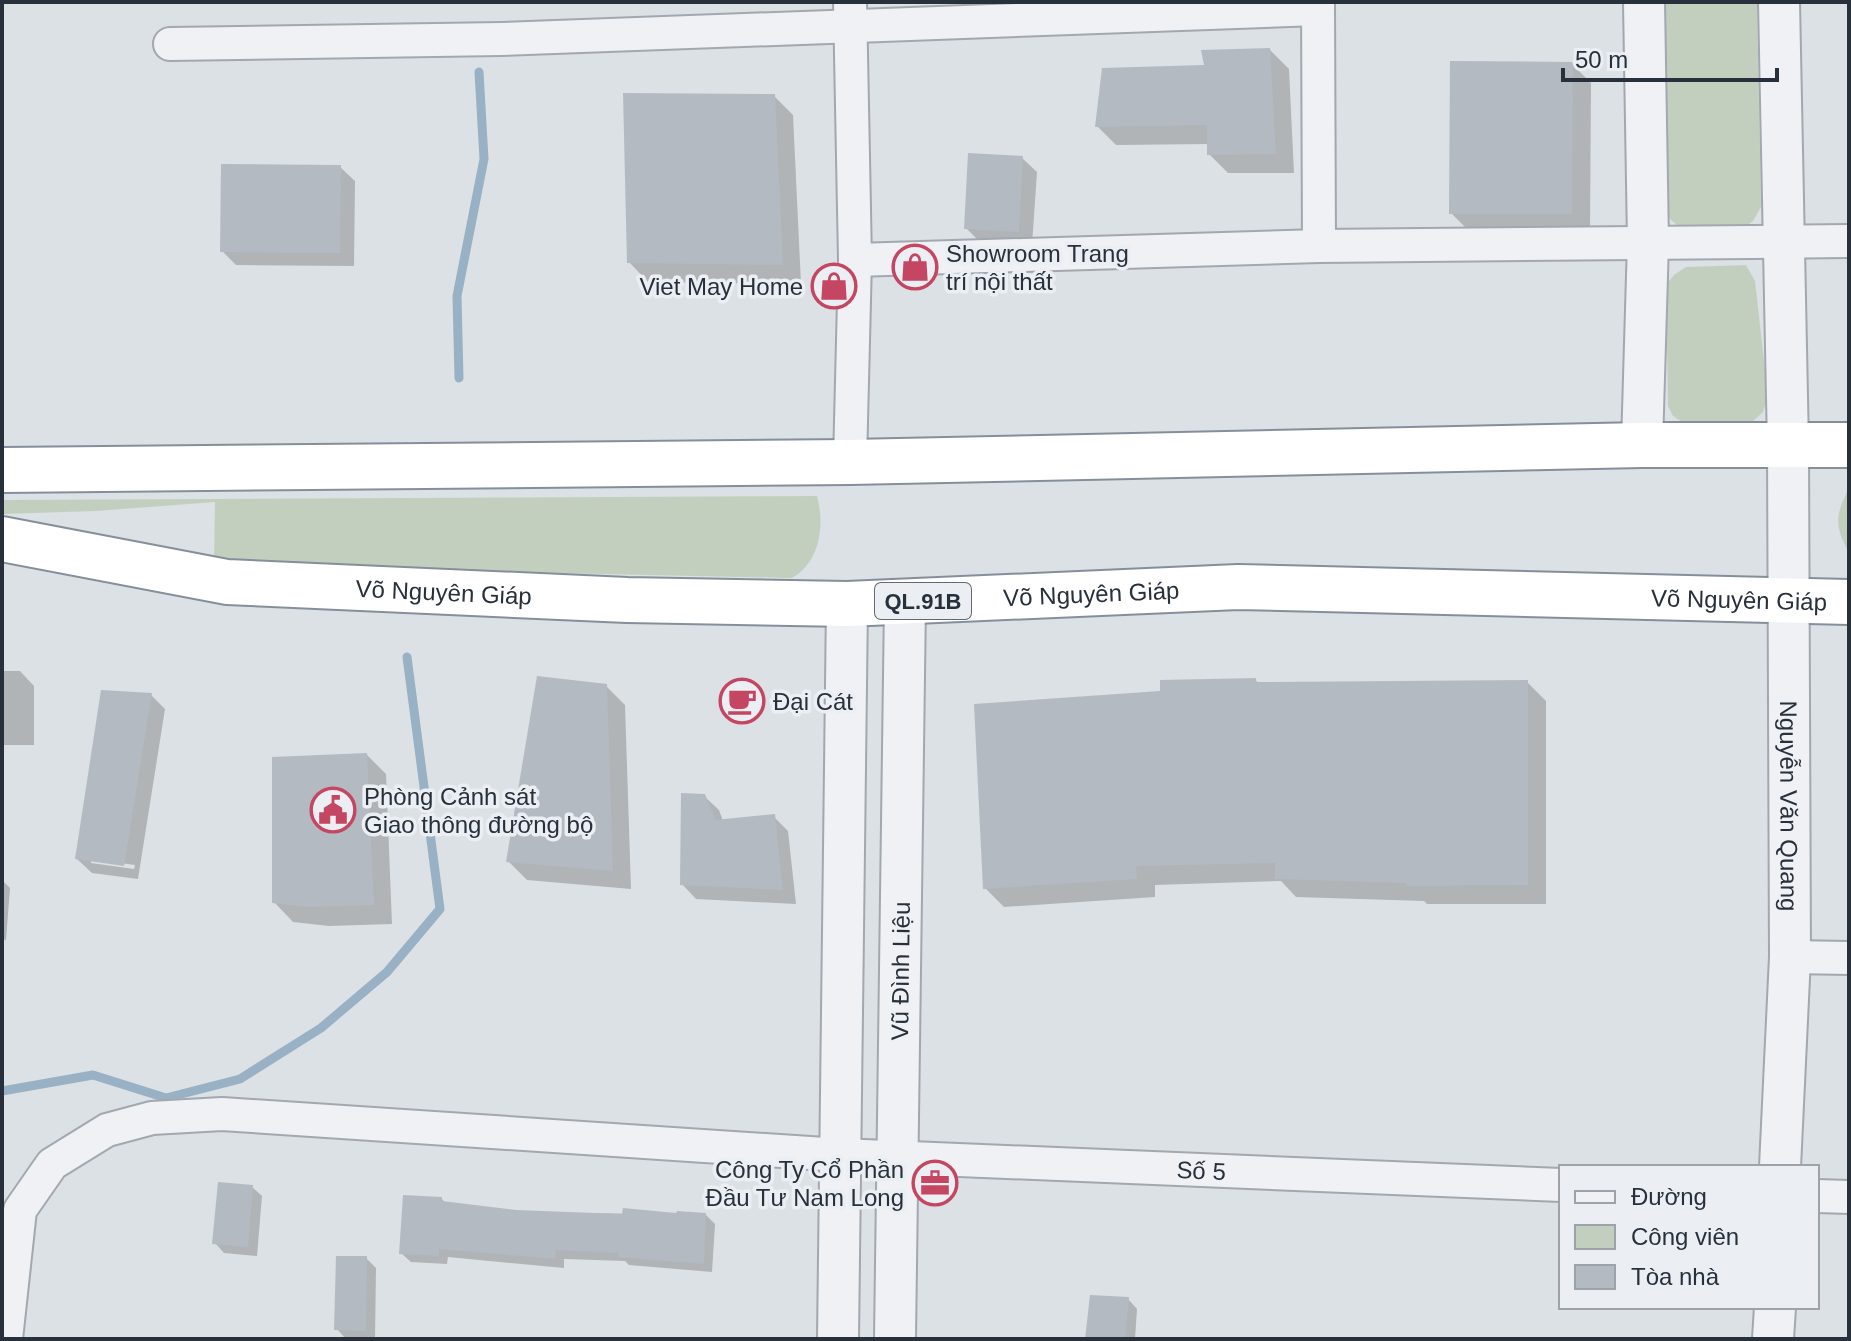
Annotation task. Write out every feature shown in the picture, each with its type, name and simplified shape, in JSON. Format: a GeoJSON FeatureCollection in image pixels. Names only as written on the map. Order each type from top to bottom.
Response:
{"type":"FeatureCollection","features":[{"type":"Feature","properties":{"kind":"highway"},"geometry":{"type":"LineString","coordinates":[[2,470],[850,462],[1642,445],[1849,445]]}},
{"type":"Feature","properties":{"kind":"highway","name":"Võ Nguyên Giáp"},"geometry":{"type":"LineString","coordinates":[[2,539],[227,582],[627,600],[847,604],[1238,587],[1849,602]]}},
{"type":"Feature","properties":{"kind":"street"},"geometry":{"type":"LineString","coordinates":[[1642,445],[1648,242],[1644,2]]}},
{"type":"Feature","properties":{"kind":"street","name":"Nguyễn Văn Quang"},"geometry":{"type":"LineString","coordinates":[[1779,2],[1790,602],[1790,957],[1780,1165]]}},
{"type":"Feature","properties":{"kind":"street"},"geometry":{"type":"LineString","coordinates":[[170,44],[501,39],[850,14],[1318,6],[1319,246]]}},
{"type":"Feature","properties":{"kind":"street"},"geometry":{"type":"LineString","coordinates":[[850,14],[855,260],[850,462]]}},
{"type":"Feature","properties":{"kind":"street"},"geometry":{"type":"LineString","coordinates":[[855,260],[1319,246],[1849,241]]}},
{"type":"Feature","properties":{"kind":"street","name":"Vũ Đình Liệu"},"geometry":{"type":"LineString","coordinates":[[895,1339],[905,602]]}},
{"type":"Feature","properties":{"kind":"street"},"geometry":{"type":"LineString","coordinates":[[838,1339],[847,604]]}},
{"type":"Feature","properties":{"kind":"street"},"geometry":{"type":"LineString","coordinates":[[1790,957],[1849,958]]}},
{"type":"Feature","properties":{"kind":"street","name":"Số 5"},"geometry":{"type":"LineString","coordinates":[[6,1339],[20,1210],[52,1164],[107,1130],[152,1118],[222,1114],[840,1155],[1559,1185]]}},
{"type":"Feature","properties":{"kind":"street"},"geometry":{"type":"LineString","coordinates":[[1819,1196],[1849,1197]]}},
{"type":"Feature","properties":{"kind":"street"},"geometry":{"type":"LineString","coordinates":[[1773,1339],[1775,1309]]}},
{"type":"Feature","properties":{"kind":"green space"},"geometry":{"type":"Polygon","coordinates":[[[1660,2],[1757,2],[1761,207],[1753,221],[1739,231],[1680,227],[1671,220],[1664,207],[1660,2]]]}},
{"type":"Feature","properties":{"kind":"green space"},"geometry":{"type":"Polygon","coordinates":[[[1746,265],[1755,281],[1768,396],[1763,412],[1752,422],[1682,422],[1673,416],[1668,406],[1666,285],[1686,267],[1746,265]]]}},
{"type":"Feature","properties":{"kind":"green space"},"geometry":{"type":"Polygon","coordinates":[[[1849,488],[1849,553],[1838,520],[1849,488]]]}},
{"type":"Feature","properties":{"kind":"green space"},"geometry":{"type":"Polygon","coordinates":[[[817,496],[820,519],[818,542],[809,563],[792,578],[223,566],[214,561],[215,502],[2,514],[2,500],[817,496]]]}},
{"type":"Feature","properties":{"kind":"building"},"geometry":{"type":"Polygon","coordinates":[[[1270,48],[1276,154],[1207,155],[1207,125],[1095,127],[1102,68],[1204,65],[1201,50],[1270,48]]]}},
{"type":"Feature","properties":{"kind":"building"},"geometry":{"type":"Polygon","coordinates":[[[1450,61],[1573,62],[1572,214],[1449,214],[1450,61]]]}},
{"type":"Feature","properties":{"kind":"building"},"geometry":{"type":"Polygon","coordinates":[[[623,93],[775,94],[783,265],[627,263],[623,93]]]}},
{"type":"Feature","properties":{"kind":"building"},"geometry":{"type":"Polygon","coordinates":[[[968,153],[1023,156],[1019,232],[964,229],[968,153]]]}},
{"type":"Feature","properties":{"kind":"building"},"geometry":{"type":"Polygon","coordinates":[[[221,164],[341,165],[340,253],[220,252],[221,164]]]}},
{"type":"Feature","properties":{"kind":"building"},"geometry":{"type":"Polygon","coordinates":[[[537,676],[607,684],[613,871],[506,862],[537,676]]]}},
{"type":"Feature","properties":{"kind":"building"},"geometry":{"type":"Polygon","coordinates":[[[1256,678],[1256,682],[1528,680],[1528,885],[1406,886],[1406,883],[1275,879],[1275,863],[1136,866],[1137,879],[983,889],[974,704],[1160,691],[1160,680],[1256,678]]]}},
{"type":"Feature","properties":{"kind":"building"},"geometry":{"type":"Polygon","coordinates":[[[101,690],[152,693],[124,866],[75,859],[101,690]]]}},
{"type":"Feature","properties":{"kind":"building"},"geometry":{"type":"Polygon","coordinates":[[[367,753],[374,905],[309,907],[272,903],[272,757],[367,753]]]}},
{"type":"Feature","properties":{"kind":"building"},"geometry":{"type":"Polygon","coordinates":[[[681,793],[705,794],[715,820],[775,814],[783,890],[680,885],[681,793]]]}},
{"type":"Feature","properties":{"kind":"building"},"geometry":{"type":"Polygon","coordinates":[[[218,1182],[253,1185],[248,1247],[212,1244],[218,1182]]]}},
{"type":"Feature","properties":{"kind":"building"},"geometry":{"type":"Polygon","coordinates":[[[403,1195],[442,1197],[442,1201],[516,1210],[622,1214],[623,1208],[706,1213],[704,1264],[618,1257],[618,1253],[556,1250],[555,1259],[439,1249],[439,1256],[399,1254],[403,1195]]]}},
{"type":"Feature","properties":{"kind":"building"},"geometry":{"type":"Polygon","coordinates":[[[336,1256],[367,1256],[366,1331],[334,1330],[336,1256]]]}},
{"type":"Feature","properties":{"kind":"building"},"geometry":{"type":"Polygon","coordinates":[[[1090,1295],[1129,1297],[1125,1339],[1085,1339],[1090,1295]]]}},
{"type":"Feature","properties":{"kind":"waterway"},"geometry":{"type":"LineString","coordinates":[[459,378],[457,296],[484,159],[479,72]]}},
{"type":"Feature","properties":{"kind":"waterway"},"geometry":{"type":"LineString","coordinates":[[2,1091],[93,1075],[166,1098],[240,1079],[321,1028],[387,972],[440,909],[407,657]]}},
{"type":"Feature","properties":{"kind":"place","name":"Showroom Trang trí nội thất"},"geometry":{"type":"Point","coordinates":[915,267]}},
{"type":"Feature","properties":{"kind":"place","name":"Viet May Home"},"geometry":{"type":"Point","coordinates":[834,286]}},
{"type":"Feature","properties":{"kind":"place","name":"Đại Cát"},"geometry":{"type":"Point","coordinates":[742,701]}},
{"type":"Feature","properties":{"kind":"place","name":"Phòng Cảnh sát Giao thông đường bộ"},"geometry":{"type":"Point","coordinates":[333,810]}},
{"type":"Feature","properties":{"kind":"place","name":"Công Ty Cổ Phần Đầu Tư Nam Long"},"geometry":{"type":"Point","coordinates":[935,1183]}}]}
